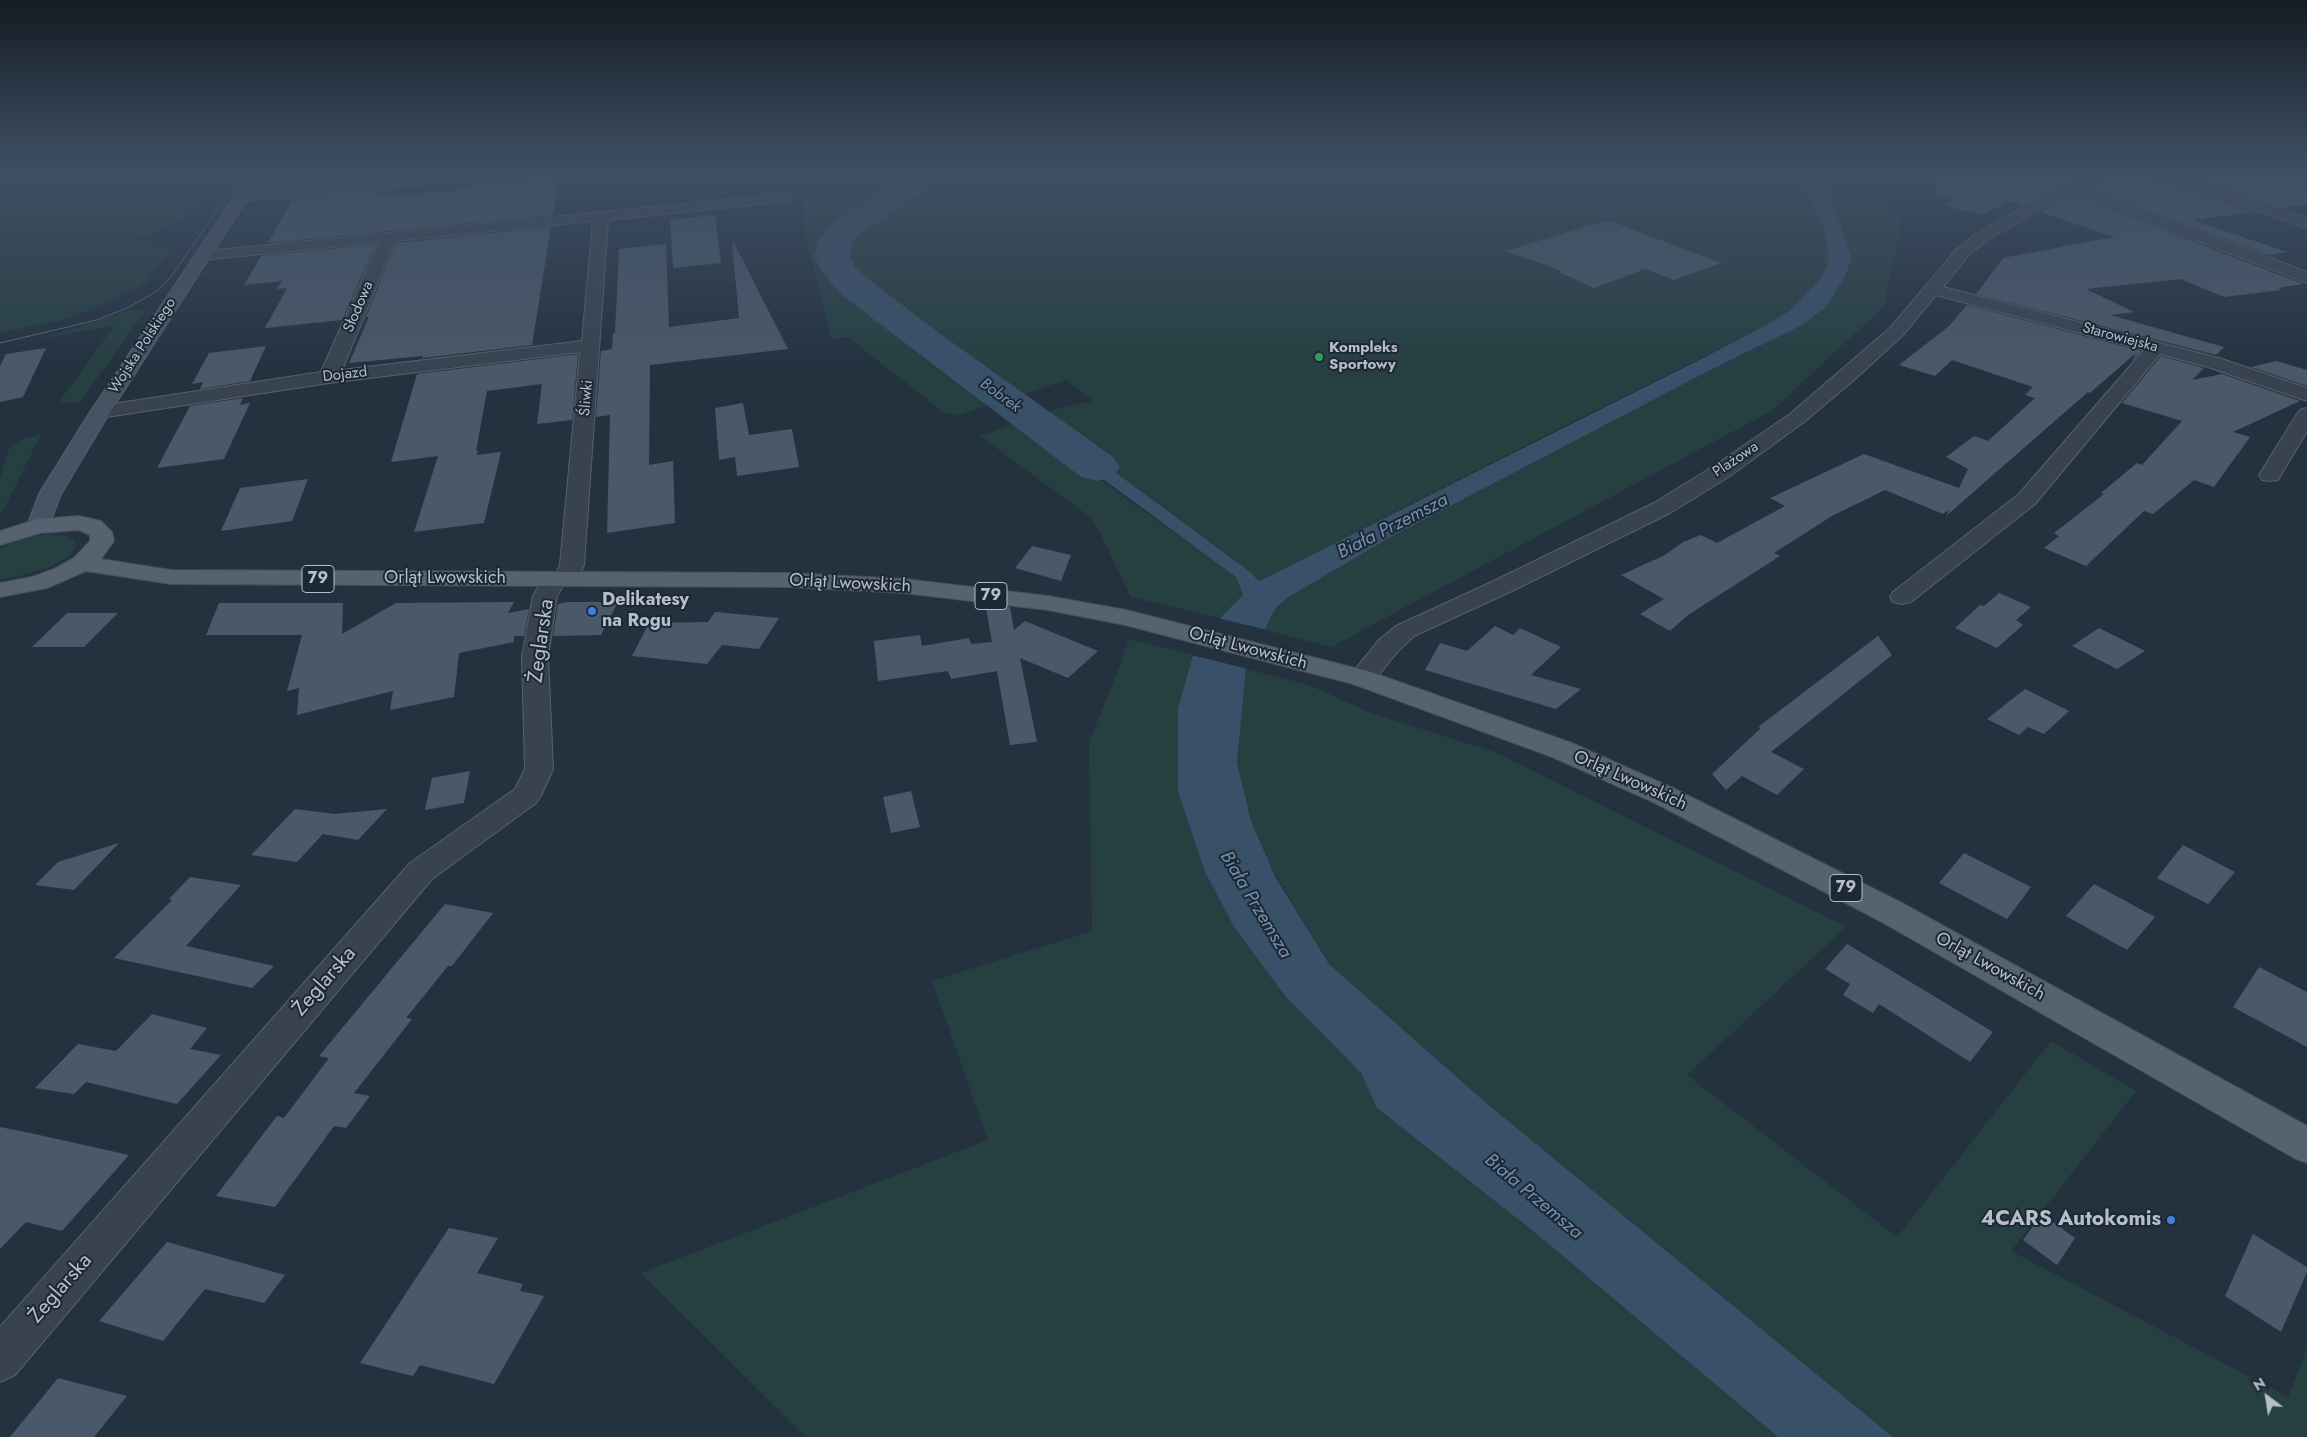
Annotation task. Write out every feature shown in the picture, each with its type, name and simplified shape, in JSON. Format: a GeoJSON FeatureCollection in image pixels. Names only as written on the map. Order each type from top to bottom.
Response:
{"type":"FeatureCollection","features":[{"type":"Feature","properties":{"kind":"main road","name":"Wojska Polskiego"},"geometry":{"type":"LineString","coordinates":[[38,526],[50,494],[100,412],[214,238]]}},
{"type":"Feature","properties":{"kind":"main road"},"geometry":{"type":"LineString","coordinates":[[0,538],[38,526],[79,523],[93,526],[101,532],[102,541],[95,552],[82,563],[62,574],[38,583],[0,590]]}},
{"type":"Feature","properties":{"kind":"main road","name":"Orląt Lwowskich"},"geometry":{"type":"LineString","coordinates":[[82,563],[171,577],[789,580],[904,586],[1048,603],[1126,618],[1362,678],[1562,750],[1725,825],[1892,912],[2307,1146]]}},
{"type":"Feature","properties":{"kind":"street"},"geometry":{"type":"LineString","coordinates":[[203,255],[378,238]]}},
{"type":"Feature","properties":{"kind":"street","name":"Słodowa"},"geometry":{"type":"LineString","coordinates":[[329,377],[389,238]]}},
{"type":"Feature","properties":{"kind":"street","name":"Śliwki"},"geometry":{"type":"LineString","coordinates":[[560,579],[572,565],[599,238]]}},
{"type":"Feature","properties":{"kind":"street","name":"Plażowa"},"geometry":{"type":"LineString","coordinates":[[1362,678],[1389,645],[1405,631],[1506,585],[1662,508],[1722,471],[1797,418],[1897,330],[1962,253],[1980,238]]}},
{"type":"Feature","properties":{"kind":"street"},"geometry":{"type":"LineString","coordinates":[[2204,238],[2307,278]]}},
{"type":"Feature","properties":{"kind":"street","name":"Starowiejska"},"geometry":{"type":"LineString","coordinates":[[1932,289],[2215,363],[2307,395]]}},
{"type":"Feature","properties":{"kind":"street","name":"Dojazd"},"geometry":{"type":"LineString","coordinates":[[100,412],[329,377],[591,345]]}},
{"type":"Feature","properties":{"kind":"street"},"geometry":{"type":"LineString","coordinates":[[1902,597],[2027,499],[2156,347]]}},
{"type":"Feature","properties":{"kind":"street"},"geometry":{"type":"LineString","coordinates":[[2270,475],[2307,414]]}},
{"type":"Feature","properties":{"kind":"street","name":"Żeglarska"},"geometry":{"type":"LineString","coordinates":[[0,1360],[421,871],[526,796],[539,769],[535,657],[545,596],[560,579]]}},
{"type":"Feature","properties":{"kind":"green space"},"geometry":{"type":"Polygon","coordinates":[[[0,238],[140,238],[135,240],[152,243],[150,248],[174,246],[146,283],[94,309],[64,319],[0,333],[0,238]]]}},
{"type":"Feature","properties":{"kind":"green space","name":"Kompleks Sportowy"},"geometry":{"type":"Polygon","coordinates":[[[807,238],[1826,238],[1828,252],[1827,266],[1820,280],[1789,311],[1766,325],[1258,581],[1249,572],[1038,415],[1093,401],[1067,380],[959,415],[943,412],[848,337],[831,339],[807,238]]]}},
{"type":"Feature","properties":{"kind":"green space"},"geometry":{"type":"Polygon","coordinates":[[[1845,238],[1898,238],[1884,306],[1773,410],[1331,647],[1265,630],[1275,609],[1287,598],[1389,538],[1697,377],[1758,348],[1836,290],[1845,276],[1852,259],[1845,238]]]}},
{"type":"Feature","properties":{"kind":"green space"},"geometry":{"type":"Polygon","coordinates":[[[146,310],[80,402],[59,402],[115,325],[23,342],[83,326],[127,311],[146,310]]]}},
{"type":"Feature","properties":{"kind":"green space"},"geometry":{"type":"Polygon","coordinates":[[[1023,420],[1136,506],[1222,565],[1236,577],[1243,595],[1220,618],[1131,597],[1099,531],[1090,517],[980,436],[1023,420]]]}},
{"type":"Feature","properties":{"kind":"green space"},"geometry":{"type":"Polygon","coordinates":[[[41,434],[0,514],[0,478],[9,449],[20,440],[41,434]]]}},
{"type":"Feature","properties":{"kind":"green space"},"geometry":{"type":"Polygon","coordinates":[[[45,534],[68,536],[74,540],[76,546],[72,553],[50,567],[17,577],[0,579],[0,549],[16,541],[45,534]]]}},
{"type":"Feature","properties":{"kind":"green space"},"geometry":{"type":"Polygon","coordinates":[[[1128,639],[1193,655],[1178,708],[1178,792],[1205,872],[1234,927],[1285,996],[1361,1073],[1377,1108],[1533,1231],[1778,1437],[806,1437],[641,1273],[988,1140],[932,981],[1092,931],[1089,742],[1122,660],[1128,639]]]}},
{"type":"Feature","properties":{"kind":"green space"},"geometry":{"type":"Polygon","coordinates":[[[1246,669],[1309,685],[1371,713],[1495,752],[1846,927],[1687,1075],[1897,1237],[2051,1041],[2136,1091],[2011,1251],[2288,1397],[2307,1349],[2307,1437],[1893,1437],[1485,1102],[1329,964],[1277,878],[1251,821],[1237,762],[1246,669]]]}},
{"type":"Feature","properties":{"kind":"water","name":"Biała Przemsza"},"geometry":{"type":"Polygon","coordinates":[[[1826,238],[1845,238],[1852,259],[1845,276],[1826,307],[1802,325],[1697,377],[1389,538],[1287,598],[1275,609],[1246,669],[1237,762],[1251,821],[1276,878],[1329,964],[1485,1102],[1893,1437],[1778,1437],[1533,1231],[1377,1108],[1361,1073],[1285,996],[1234,927],[1205,872],[1178,792],[1178,708],[1193,655],[1220,618],[1243,595],[1236,577],[1023,420],[1038,415],[1250,572],[1259,581],[1766,325],[1789,311],[1820,280],[1827,265],[1826,238]]]}},
{"type":"Feature","properties":{"kind":"pier"},"geometry":{"type":"Polygon","coordinates":[[[1218,618],[1267,630],[1248,669],[1191,655],[1218,618]]]}},
{"type":"Feature","properties":{"kind":"building"},"geometry":{"type":"Polygon","coordinates":[[[271,238],[318,238],[268,243],[271,238]]]}},
{"type":"Feature","properties":{"kind":"building"},"geometry":{"type":"Polygon","coordinates":[[[444,238],[549,238],[532,345],[422,358],[423,356],[349,363],[369,317],[366,317],[396,243],[444,238]]]}},
{"type":"Feature","properties":{"kind":"building"},"geometry":{"type":"Polygon","coordinates":[[[671,238],[718,238],[721,263],[673,268],[671,238]]]}},
{"type":"Feature","properties":{"kind":"building"},"geometry":{"type":"Polygon","coordinates":[[[1548,238],[1655,238],[1721,263],[1674,280],[1645,269],[1594,288],[1559,272],[1562,271],[1506,251],[1548,238]]]}},
{"type":"Feature","properties":{"kind":"building"},"geometry":{"type":"Polygon","coordinates":[[[2108,238],[2185,238],[2303,284],[2278,288],[2281,290],[2224,297],[2181,279],[2086,289],[2134,312],[2110,315],[2224,347],[2216,355],[1976,294],[2003,258],[2108,238]]]}},
{"type":"Feature","properties":{"kind":"building"},"geometry":{"type":"Polygon","coordinates":[[[2223,238],[2246,238],[2287,252],[2268,255],[2223,238]]]}},
{"type":"Feature","properties":{"kind":"building"},"geometry":{"type":"Polygon","coordinates":[[[732,243],[734,243],[788,349],[650,365],[649,465],[673,461],[675,523],[607,533],[610,415],[596,417],[601,351],[612,349],[613,333],[615,333],[619,249],[666,244],[669,327],[739,318],[732,243]]]}},
{"type":"Feature","properties":{"kind":"building"},"geometry":{"type":"Polygon","coordinates":[[[376,244],[342,320],[265,328],[287,288],[277,289],[282,281],[244,285],[261,256],[376,244]]]}},
{"type":"Feature","properties":{"kind":"building"},"geometry":{"type":"Polygon","coordinates":[[[1967,305],[2141,351],[2132,361],[2136,353],[2090,393],[2088,392],[1946,516],[1949,510],[1943,514],[1885,490],[1832,516],[1774,553],[1780,556],[1688,615],[1670,631],[1640,614],[1664,599],[1621,575],[1665,555],[1683,542],[1701,535],[1717,543],[1785,506],[1770,498],[1864,454],[1959,488],[1968,469],[1946,457],[1974,436],[1988,441],[2035,398],[2025,395],[2033,387],[1952,360],[1935,376],[1899,365],[1949,326],[1967,305]]]}},
{"type":"Feature","properties":{"kind":"building"},"geometry":{"type":"Polygon","coordinates":[[[266,346],[250,381],[200,389],[203,382],[192,384],[209,353],[266,346]]]}},
{"type":"Feature","properties":{"kind":"building"},"geometry":{"type":"Polygon","coordinates":[[[46,348],[23,397],[0,402],[0,366],[6,354],[46,348]]]}},
{"type":"Feature","properties":{"kind":"building"},"geometry":{"type":"Polygon","coordinates":[[[578,354],[572,420],[537,424],[542,384],[487,391],[476,451],[478,450],[477,455],[501,452],[484,523],[414,532],[438,456],[391,462],[417,374],[578,354]]]}},
{"type":"Feature","properties":{"kind":"building"},"geometry":{"type":"Polygon","coordinates":[[[2161,356],[2204,368],[2192,380],[2222,374],[2300,401],[2233,432],[2250,437],[2214,487],[2194,480],[2153,514],[2144,511],[2086,566],[2044,548],[2059,536],[2054,533],[2104,494],[2101,493],[2137,463],[2142,465],[2182,421],[2122,403],[2161,356]]]}},
{"type":"Feature","properties":{"kind":"building"},"geometry":{"type":"Polygon","coordinates":[[[2276,361],[2307,370],[2307,386],[2251,367],[2276,361]]]}},
{"type":"Feature","properties":{"kind":"building"},"geometry":{"type":"Polygon","coordinates":[[[243,398],[240,405],[250,403],[224,459],[157,468],[190,406],[243,398]]]}},
{"type":"Feature","properties":{"kind":"building"},"geometry":{"type":"Polygon","coordinates":[[[743,403],[749,435],[792,429],[799,467],[737,476],[735,457],[719,460],[715,408],[743,403]]]}},
{"type":"Feature","properties":{"kind":"building"},"geometry":{"type":"Polygon","coordinates":[[[308,479],[292,521],[221,531],[240,488],[308,479]]]}},
{"type":"Feature","properties":{"kind":"building"},"geometry":{"type":"Polygon","coordinates":[[[1032,546],[1071,555],[1061,581],[1015,568],[1032,546]]]}},
{"type":"Feature","properties":{"kind":"building"},"geometry":{"type":"Polygon","coordinates":[[[1999,593],[2031,607],[2016,620],[2023,625],[1997,648],[1955,628],[1980,605],[1984,606],[1999,593]]]}},
{"type":"Feature","properties":{"kind":"building"},"geometry":{"type":"Polygon","coordinates":[[[514,602],[508,613],[529,609],[524,636],[514,636],[514,642],[459,653],[454,697],[390,710],[393,691],[297,715],[299,688],[287,691],[302,635],[206,635],[219,603],[343,603],[342,634],[396,603],[514,602]]]}},
{"type":"Feature","properties":{"kind":"building"},"geometry":{"type":"Polygon","coordinates":[[[568,602],[618,602],[601,635],[553,636],[558,604],[568,602]]]}},
{"type":"Feature","properties":{"kind":"building"},"geometry":{"type":"Polygon","coordinates":[[[997,606],[1010,607],[1014,630],[1025,621],[1098,651],[1068,678],[1020,658],[1037,742],[1010,745],[997,671],[951,679],[948,671],[878,681],[874,641],[920,635],[922,646],[969,638],[971,644],[992,642],[986,608],[997,606]]]}},
{"type":"Feature","properties":{"kind":"building"},"geometry":{"type":"Polygon","coordinates":[[[715,612],[779,618],[759,649],[722,645],[707,664],[632,656],[649,623],[708,622],[715,612]]]}},
{"type":"Feature","properties":{"kind":"building"},"geometry":{"type":"Polygon","coordinates":[[[67,613],[118,613],[84,647],[32,647],[67,613]]]}},
{"type":"Feature","properties":{"kind":"building"},"geometry":{"type":"Polygon","coordinates":[[[1495,626],[1513,635],[1520,628],[1561,647],[1531,675],[1581,689],[1556,709],[1425,670],[1440,643],[1467,651],[1495,626]]]}},
{"type":"Feature","properties":{"kind":"building"},"geometry":{"type":"Polygon","coordinates":[[[2099,628],[2145,651],[2117,669],[2072,646],[2099,628]]]}},
{"type":"Feature","properties":{"kind":"building"},"geometry":{"type":"Polygon","coordinates":[[[1878,636],[1892,655],[1771,752],[1804,769],[1777,795],[1742,776],[1726,790],[1712,774],[1761,728],[1758,727],[1878,636]]]}},
{"type":"Feature","properties":{"kind":"building"},"geometry":{"type":"Polygon","coordinates":[[[2025,689],[2069,711],[2044,734],[2028,727],[2019,735],[1987,719],[2025,689]]]}},
{"type":"Feature","properties":{"kind":"building"},"geometry":{"type":"Polygon","coordinates":[[[470,771],[464,803],[425,810],[432,778],[470,771]]]}},
{"type":"Feature","properties":{"kind":"building"},"geometry":{"type":"Polygon","coordinates":[[[911,791],[920,827],[891,833],[883,797],[911,791]]]}},
{"type":"Feature","properties":{"kind":"building"},"geometry":{"type":"Polygon","coordinates":[[[295,809],[334,814],[387,809],[358,840],[323,834],[297,862],[251,855],[295,809]]]}},
{"type":"Feature","properties":{"kind":"building"},"geometry":{"type":"Polygon","coordinates":[[[119,843],[74,890],[35,885],[58,862],[119,843]]]}},
{"type":"Feature","properties":{"kind":"building"},"geometry":{"type":"Polygon","coordinates":[[[2183,845],[2235,872],[2208,904],[2157,878],[2183,845]]]}},
{"type":"Feature","properties":{"kind":"building"},"geometry":{"type":"Polygon","coordinates":[[[1964,853],[2031,887],[2007,919],[1939,883],[1964,853]]]}},
{"type":"Feature","properties":{"kind":"building"},"geometry":{"type":"Polygon","coordinates":[[[190,877],[241,885],[186,946],[274,966],[252,988],[114,958],[172,900],[169,899],[190,877]]]}},
{"type":"Feature","properties":{"kind":"building"},"geometry":{"type":"Polygon","coordinates":[[[2094,884],[2155,917],[2127,950],[2066,916],[2094,884]]]}},
{"type":"Feature","properties":{"kind":"building"},"geometry":{"type":"Polygon","coordinates":[[[445,904],[493,913],[452,966],[448,966],[406,1018],[412,1019],[354,1093],[370,1096],[346,1128],[334,1126],[275,1207],[216,1196],[277,1116],[284,1118],[329,1058],[319,1056],[445,904]]]}},
{"type":"Feature","properties":{"kind":"building"},"geometry":{"type":"Polygon","coordinates":[[[1847,944],[1993,1032],[1970,1062],[1879,1004],[1873,1013],[1843,995],[1850,984],[1825,969],[1847,944]]]}},
{"type":"Feature","properties":{"kind":"building"},"geometry":{"type":"Polygon","coordinates":[[[2259,967],[2307,992],[2307,1047],[2233,1007],[2259,967]]]}},
{"type":"Feature","properties":{"kind":"building"},"geometry":{"type":"Polygon","coordinates":[[[152,1014],[207,1028],[190,1049],[221,1055],[177,1104],[86,1082],[74,1094],[35,1088],[78,1044],[116,1051],[152,1014]]]}},
{"type":"Feature","properties":{"kind":"building"},"geometry":{"type":"Polygon","coordinates":[[[0,1127],[129,1155],[62,1231],[26,1222],[0,1249],[0,1127]]]}},
{"type":"Feature","properties":{"kind":"building"},"geometry":{"type":"Polygon","coordinates":[[[2042,1214],[2075,1238],[2057,1265],[2023,1240],[2042,1214]]]}},
{"type":"Feature","properties":{"kind":"building"},"geometry":{"type":"Polygon","coordinates":[[[449,1228],[498,1238],[477,1273],[523,1284],[520,1291],[544,1296],[494,1384],[420,1365],[413,1376],[360,1363],[449,1228]]]}},
{"type":"Feature","properties":{"kind":"building"},"geometry":{"type":"Polygon","coordinates":[[[2253,1234],[2307,1267],[2307,1272],[2281,1332],[2225,1296],[2253,1234]]]}},
{"type":"Feature","properties":{"kind":"building"},"geometry":{"type":"Polygon","coordinates":[[[167,1242],[285,1275],[264,1303],[205,1289],[163,1341],[99,1321],[167,1242]]]}},
{"type":"Feature","properties":{"kind":"building"},"geometry":{"type":"Polygon","coordinates":[[[58,1378],[127,1396],[94,1437],[10,1437],[58,1378]]]}},
{"type":"Feature","properties":{"kind":"waterway","name":"Bobrek"},"geometry":{"type":"LineString","coordinates":[[838,238],[832,256],[840,272],[855,287],[1097,467]]}},
{"type":"Feature","properties":{"kind":"tram line"},"geometry":{"type":"LineString","coordinates":[[0,343],[97,320],[127,308],[154,293],[171,277],[198,238]]}},
{"type":"Feature","properties":{"kind":"place","name":"Kompleks Sportowy"},"geometry":{"type":"Point","coordinates":[1319,357]}},
{"type":"Feature","properties":{"kind":"place","name":"Delikatesy na Rogu"},"geometry":{"type":"Point","coordinates":[592,611]}},
{"type":"Feature","properties":{"kind":"place","name":"4CARS Autokomis"},"geometry":{"type":"Point","coordinates":[2171,1220]}}]}
